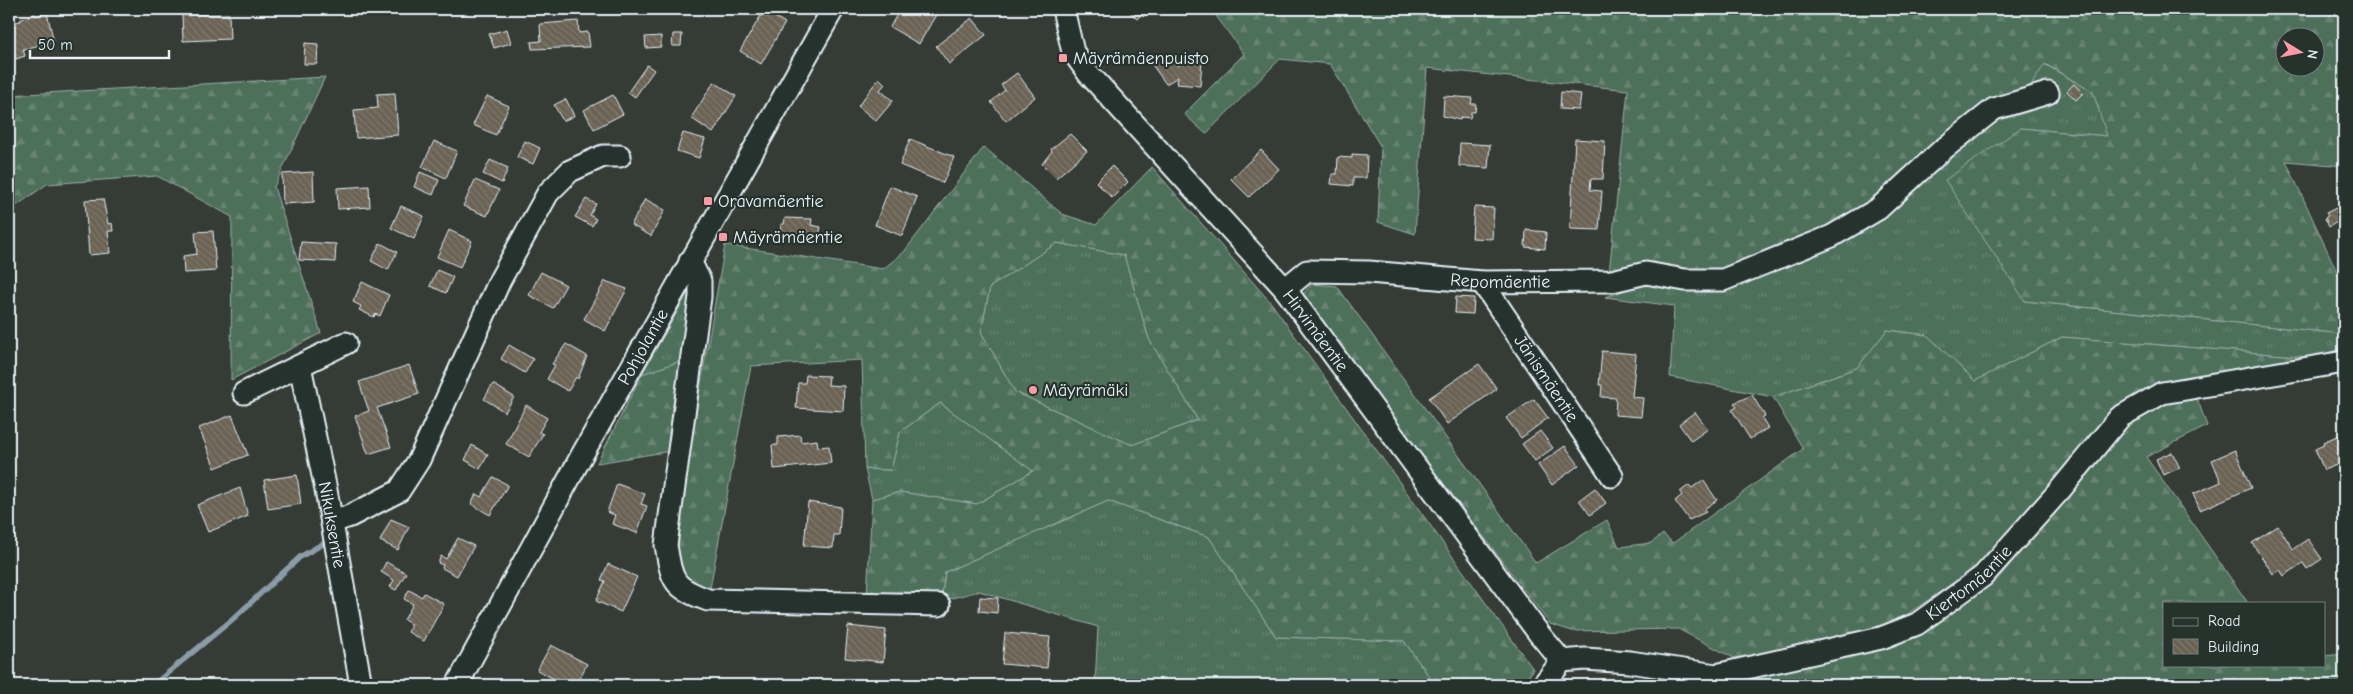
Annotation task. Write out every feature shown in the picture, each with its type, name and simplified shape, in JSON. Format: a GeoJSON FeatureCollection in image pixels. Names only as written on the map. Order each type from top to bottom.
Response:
{"type":"FeatureCollection","features":[{"type":"Feature","properties":{"kind":"street","name":"Pohjolantie"},"geometry":{"type":"LineString","coordinates":[[457,685],[690,261],[833,9]]}},
{"type":"Feature","properties":{"kind":"street","name":"Hirvimäentie"},"geometry":{"type":"LineString","coordinates":[[1063,9],[1073,52],[1088,73],[1284,289],[1540,635],[1562,662]]}},
{"type":"Feature","properties":{"kind":"street","name":"Repomäentie"},"geometry":{"type":"LineString","coordinates":[[1284,289],[1307,271],[1369,272],[1482,282],[1612,281],[1646,273],[1685,280],[1723,280],[1832,236],[1878,209],[1941,151],[1994,108],[2048,93]]}},
{"type":"Feature","properties":{"kind":"street"},"geometry":{"type":"LineString","coordinates":[[332,522],[350,516],[399,491],[408,480],[419,460],[500,280],[548,193],[570,171],[603,156],[620,156]]}},
{"type":"Feature","properties":{"kind":"street"},"geometry":{"type":"LineString","coordinates":[[690,261],[700,281],[700,297],[666,545],[671,576],[684,591],[708,600],[939,605]]}},
{"type":"Feature","properties":{"kind":"street","name":"Jänismäentie"},"geometry":{"type":"LineString","coordinates":[[1482,282],[1612,476]]}},
{"type":"Feature","properties":{"kind":"street"},"geometry":{"type":"LineString","coordinates":[[244,393],[346,342]]}},
{"type":"Feature","properties":{"kind":"street","name":"Kiertomäentie"},"geometry":{"type":"LineString","coordinates":[[1562,662],[1584,660],[1630,662],[1716,675],[1881,638],[1917,624],[1983,576],[2060,490],[2120,417],[2136,406],[2162,393],[2344,362]]}},
{"type":"Feature","properties":{"kind":"street","name":"Nikuksentie"},"geometry":{"type":"LineString","coordinates":[[300,366],[332,522],[361,685]]}},
{"type":"Feature","properties":{"kind":"street"},"geometry":{"type":"LineString","coordinates":[[1543,685],[1562,662]]}},
{"type":"Feature","properties":{"kind":"green space"},"geometry":{"type":"Polygon","coordinates":[[[1211,9],[2344,9],[2344,166],[2286,161],[2344,287],[2344,334],[2025,301],[1945,180],[2021,128],[2107,136],[2093,92],[2045,64],[2017,106],[1954,129],[1853,224],[1732,276],[1609,273],[1628,90],[1427,68],[1415,234],[1378,222],[1381,147],[1330,64],[1280,59],[1206,134],[1184,114],[1244,54],[1211,9]]]}},
{"type":"Feature","properties":{"kind":"green space"},"geometry":{"type":"Polygon","coordinates":[[[2044,64],[2093,92],[2108,136],[2021,128],[2025,301],[2344,334],[2344,347],[2320,358],[2062,337],[1975,381],[1927,335],[1887,330],[1857,368],[1773,397],[1670,377],[1674,306],[1605,297],[1646,283],[1954,129],[2017,106],[2044,64]]]}},
{"type":"Feature","properties":{"kind":"green space"},"geometry":{"type":"Polygon","coordinates":[[[325,77],[274,187],[321,333],[231,380],[232,217],[157,176],[47,184],[9,211],[9,95],[325,77]]]}},
{"type":"Feature","properties":{"kind":"green space"},"geometry":{"type":"Polygon","coordinates":[[[984,147],[1062,214],[1096,225],[1152,167],[1272,304],[1533,669],[1524,685],[1435,685],[1404,641],[1276,637],[1209,537],[1108,501],[945,572],[941,601],[867,597],[872,499],[900,492],[977,504],[1033,471],[940,403],[900,432],[891,470],[865,469],[862,360],[751,366],[709,594],[687,584],[673,544],[725,245],[883,269],[904,252],[984,147]],[[1057,243],[990,287],[981,332],[1015,392],[1132,445],[1198,420],[1149,339],[1124,255],[1057,243]]]}},
{"type":"Feature","properties":{"kind":"green space"},"geometry":{"type":"Polygon","coordinates":[[[1057,243],[1124,255],[1149,339],[1198,420],[1132,445],[1015,392],[981,332],[990,287],[1057,243]]]}},
{"type":"Feature","properties":{"kind":"green space"},"geometry":{"type":"Polygon","coordinates":[[[1312,284],[1337,286],[1536,563],[1607,520],[1619,547],[1651,543],[1663,534],[1673,543],[1803,449],[1773,397],[1857,368],[1887,330],[1927,335],[1975,381],[2062,337],[2320,358],[2161,384],[2126,400],[1976,567],[1899,620],[1826,644],[1734,658],[1678,629],[1572,631],[1550,624],[1301,296],[1312,284]]]}},
{"type":"Feature","properties":{"kind":"green space"},"geometry":{"type":"Polygon","coordinates":[[[694,292],[684,360],[642,374],[688,293],[694,292]]]}},
{"type":"Feature","properties":{"kind":"green space"},"geometry":{"type":"Polygon","coordinates":[[[684,360],[671,451],[597,463],[642,374],[684,360]]]}},
{"type":"Feature","properties":{"kind":"green space"},"geometry":{"type":"Polygon","coordinates":[[[2171,396],[2197,398],[2207,426],[2146,457],[2247,602],[2163,602],[2163,666],[2326,666],[2326,656],[2344,654],[2344,685],[1722,685],[1723,682],[1922,628],[1997,580],[2119,432],[2139,414],[2171,396]]]}},
{"type":"Feature","properties":{"kind":"green space"},"geometry":{"type":"Polygon","coordinates":[[[940,403],[1033,471],[977,504],[900,492],[872,499],[865,469],[891,470],[900,432],[940,403]]]}},
{"type":"Feature","properties":{"kind":"green space"},"geometry":{"type":"Polygon","coordinates":[[[1108,501],[1209,537],[1276,637],[1404,641],[1435,685],[1095,685],[1098,627],[979,591],[941,601],[945,572],[1108,501]]]}},
{"type":"Feature","properties":{"kind":"building"},"geometry":{"type":"Polygon","coordinates":[[[900,9],[930,9],[937,13],[919,44],[890,27],[900,9]]]}},
{"type":"Feature","properties":{"kind":"building"},"geometry":{"type":"Polygon","coordinates":[[[1127,9],[1152,9],[1143,17],[1141,15],[1137,19],[1127,9]]]}},
{"type":"Feature","properties":{"kind":"building"},"geometry":{"type":"Polygon","coordinates":[[[764,10],[785,23],[761,64],[740,51],[764,10]]]}},
{"type":"Feature","properties":{"kind":"building"},"geometry":{"type":"Polygon","coordinates":[[[47,13],[54,42],[23,49],[25,56],[16,59],[9,34],[9,23],[21,21],[35,14],[35,16],[47,13]]]}},
{"type":"Feature","properties":{"kind":"building"},"geometry":{"type":"Polygon","coordinates":[[[229,14],[230,39],[183,41],[182,15],[229,14]]]}},
{"type":"Feature","properties":{"kind":"building"},"geometry":{"type":"Polygon","coordinates":[[[972,18],[986,35],[949,64],[936,46],[972,18]]]}},
{"type":"Feature","properties":{"kind":"building"},"geometry":{"type":"Polygon","coordinates":[[[578,21],[579,33],[588,32],[590,47],[532,49],[531,42],[541,41],[540,24],[578,21]]]}},
{"type":"Feature","properties":{"kind":"building"},"geometry":{"type":"Polygon","coordinates":[[[507,29],[511,43],[494,48],[489,34],[507,29]]]}},
{"type":"Feature","properties":{"kind":"building"},"geometry":{"type":"Polygon","coordinates":[[[673,34],[682,34],[681,46],[672,46],[673,34]]]}},
{"type":"Feature","properties":{"kind":"building"},"geometry":{"type":"Polygon","coordinates":[[[661,36],[661,47],[646,48],[645,37],[661,36]]]}},
{"type":"Feature","properties":{"kind":"building"},"geometry":{"type":"Polygon","coordinates":[[[305,43],[318,44],[317,64],[304,64],[305,43]]]}},
{"type":"Feature","properties":{"kind":"building"},"geometry":{"type":"Polygon","coordinates":[[[1170,54],[1179,66],[1179,59],[1202,61],[1200,86],[1177,84],[1178,77],[1166,84],[1153,66],[1170,54]]]}},
{"type":"Feature","properties":{"kind":"building"},"geometry":{"type":"Polygon","coordinates":[[[647,65],[654,70],[635,97],[628,92],[647,65]]]}},
{"type":"Feature","properties":{"kind":"building"},"geometry":{"type":"Polygon","coordinates":[[[1017,73],[1035,97],[1006,121],[991,102],[1005,90],[1001,85],[1017,73]]]}},
{"type":"Feature","properties":{"kind":"building"},"geometry":{"type":"Polygon","coordinates":[[[879,78],[885,84],[880,90],[893,101],[876,121],[858,106],[879,78]]]}},
{"type":"Feature","properties":{"kind":"building"},"geometry":{"type":"Polygon","coordinates":[[[714,82],[736,96],[713,133],[691,118],[714,82]]]}},
{"type":"Feature","properties":{"kind":"building"},"geometry":{"type":"Polygon","coordinates":[[[2074,84],[2083,93],[2076,100],[2067,91],[2074,84]]]}},
{"type":"Feature","properties":{"kind":"building"},"geometry":{"type":"Polygon","coordinates":[[[1561,92],[1581,94],[1579,110],[1560,109],[1561,92]]]}},
{"type":"Feature","properties":{"kind":"building"},"geometry":{"type":"Polygon","coordinates":[[[395,93],[398,135],[356,138],[354,110],[378,108],[377,94],[395,93]]]}},
{"type":"Feature","properties":{"kind":"building"},"geometry":{"type":"Polygon","coordinates":[[[613,95],[623,114],[594,129],[584,110],[613,95]]]}},
{"type":"Feature","properties":{"kind":"building"},"geometry":{"type":"Polygon","coordinates":[[[487,96],[509,106],[496,135],[473,125],[487,96]]]}},
{"type":"Feature","properties":{"kind":"building"},"geometry":{"type":"Polygon","coordinates":[[[1444,96],[1472,98],[1471,104],[1476,104],[1475,112],[1471,112],[1470,118],[1461,117],[1460,120],[1443,116],[1444,96]]]}},
{"type":"Feature","properties":{"kind":"building"},"geometry":{"type":"Polygon","coordinates":[[[566,99],[574,116],[563,121],[554,105],[566,99]]]}},
{"type":"Feature","properties":{"kind":"building"},"geometry":{"type":"Polygon","coordinates":[[[683,133],[705,139],[699,158],[677,151],[683,133]]]}},
{"type":"Feature","properties":{"kind":"building"},"geometry":{"type":"Polygon","coordinates":[[[1070,134],[1087,151],[1056,178],[1042,164],[1052,151],[1051,149],[1070,134]]]}},
{"type":"Feature","properties":{"kind":"building"},"geometry":{"type":"Polygon","coordinates":[[[910,139],[954,157],[943,183],[900,165],[910,139]]]}},
{"type":"Feature","properties":{"kind":"building"},"geometry":{"type":"Polygon","coordinates":[[[1575,139],[1605,141],[1603,179],[1591,179],[1590,190],[1602,191],[1599,230],[1570,229],[1575,139]]]}},
{"type":"Feature","properties":{"kind":"building"},"geometry":{"type":"Polygon","coordinates":[[[434,141],[457,151],[446,178],[422,167],[434,141]]]}},
{"type":"Feature","properties":{"kind":"building"},"geometry":{"type":"Polygon","coordinates":[[[525,141],[540,148],[533,164],[517,157],[525,141]]]}},
{"type":"Feature","properties":{"kind":"building"},"geometry":{"type":"Polygon","coordinates":[[[1460,143],[1490,145],[1488,168],[1459,166],[1460,143]]]}},
{"type":"Feature","properties":{"kind":"building"},"geometry":{"type":"Polygon","coordinates":[[[1261,150],[1279,169],[1249,197],[1231,179],[1261,150]]]}},
{"type":"Feature","properties":{"kind":"building"},"geometry":{"type":"Polygon","coordinates":[[[1352,154],[1367,155],[1366,178],[1353,178],[1353,186],[1331,184],[1332,174],[1337,174],[1338,157],[1352,158],[1352,154]]]}},
{"type":"Feature","properties":{"kind":"building"},"geometry":{"type":"Polygon","coordinates":[[[490,160],[508,168],[502,183],[483,174],[490,160]]]}},
{"type":"Feature","properties":{"kind":"building"},"geometry":{"type":"Polygon","coordinates":[[[1112,166],[1128,182],[1112,198],[1096,182],[1112,166]]]}},
{"type":"Feature","properties":{"kind":"building"},"geometry":{"type":"Polygon","coordinates":[[[313,172],[314,202],[283,204],[282,174],[313,172]]]}},
{"type":"Feature","properties":{"kind":"building"},"geometry":{"type":"Polygon","coordinates":[[[420,172],[439,180],[433,195],[414,187],[420,172]]]}},
{"type":"Feature","properties":{"kind":"building"},"geometry":{"type":"Polygon","coordinates":[[[475,180],[499,190],[487,216],[463,206],[475,180]]]}},
{"type":"Feature","properties":{"kind":"building"},"geometry":{"type":"Polygon","coordinates":[[[369,186],[370,207],[338,209],[337,188],[369,186]]]}},
{"type":"Feature","properties":{"kind":"building"},"geometry":{"type":"Polygon","coordinates":[[[890,186],[917,197],[902,236],[875,225],[890,186]]]}},
{"type":"Feature","properties":{"kind":"building"},"geometry":{"type":"Polygon","coordinates":[[[103,199],[108,224],[112,223],[113,231],[108,231],[110,253],[89,255],[85,200],[103,199]]]}},
{"type":"Feature","properties":{"kind":"building"},"geometry":{"type":"Polygon","coordinates":[[[586,199],[596,204],[590,215],[596,219],[592,226],[575,217],[586,199]]]}},
{"type":"Feature","properties":{"kind":"building"},"geometry":{"type":"Polygon","coordinates":[[[645,199],[665,210],[651,236],[631,225],[645,199]]]}},
{"type":"Feature","properties":{"kind":"building"},"geometry":{"type":"Polygon","coordinates":[[[401,206],[424,216],[414,239],[391,228],[401,206]]]}},
{"type":"Feature","properties":{"kind":"building"},"geometry":{"type":"Polygon","coordinates":[[[1474,207],[1494,208],[1492,239],[1472,238],[1474,207]]]}},
{"type":"Feature","properties":{"kind":"building"},"geometry":{"type":"Polygon","coordinates":[[[2336,208],[2338,211],[2344,208],[2344,224],[2339,227],[2337,222],[2329,227],[2325,218],[2328,216],[2326,213],[2336,208]]]}},
{"type":"Feature","properties":{"kind":"building"},"geometry":{"type":"Polygon","coordinates":[[[785,218],[812,219],[811,225],[821,227],[818,239],[807,239],[805,242],[800,238],[780,237],[781,224],[784,224],[785,218]]]}},
{"type":"Feature","properties":{"kind":"building"},"geometry":{"type":"Polygon","coordinates":[[[449,230],[472,241],[460,267],[437,257],[449,230]]]}},
{"type":"Feature","properties":{"kind":"building"},"geometry":{"type":"Polygon","coordinates":[[[1526,230],[1546,232],[1545,249],[1525,247],[1526,230]]]}},
{"type":"Feature","properties":{"kind":"building"},"geometry":{"type":"Polygon","coordinates":[[[213,231],[216,271],[184,273],[183,256],[197,254],[195,232],[213,231]]]}},
{"type":"Feature","properties":{"kind":"building"},"geometry":{"type":"Polygon","coordinates":[[[301,242],[336,244],[335,262],[299,260],[301,242]]]}},
{"type":"Feature","properties":{"kind":"building"},"geometry":{"type":"Polygon","coordinates":[[[380,243],[397,252],[388,270],[371,261],[380,243]]]}},
{"type":"Feature","properties":{"kind":"building"},"geometry":{"type":"Polygon","coordinates":[[[437,270],[453,277],[446,293],[430,286],[437,270]]]}},
{"type":"Feature","properties":{"kind":"building"},"geometry":{"type":"Polygon","coordinates":[[[541,272],[566,285],[553,308],[529,295],[541,272]]]}},
{"type":"Feature","properties":{"kind":"building"},"geometry":{"type":"Polygon","coordinates":[[[605,281],[627,289],[605,331],[584,319],[605,281]]]}},
{"type":"Feature","properties":{"kind":"building"},"geometry":{"type":"Polygon","coordinates":[[[362,282],[389,295],[380,316],[375,314],[374,317],[359,310],[361,306],[353,302],[362,282]]]}},
{"type":"Feature","properties":{"kind":"building"},"geometry":{"type":"Polygon","coordinates":[[[1456,297],[1474,298],[1473,314],[1455,313],[1456,297]]]}},
{"type":"Feature","properties":{"kind":"building"},"geometry":{"type":"Polygon","coordinates":[[[566,344],[587,356],[578,379],[576,377],[568,391],[547,379],[555,365],[552,364],[566,344]]]}},
{"type":"Feature","properties":{"kind":"building"},"geometry":{"type":"Polygon","coordinates":[[[509,345],[533,359],[525,373],[501,359],[509,345]]]}},
{"type":"Feature","properties":{"kind":"building"},"geometry":{"type":"Polygon","coordinates":[[[1602,351],[1636,354],[1632,397],[1643,398],[1641,417],[1615,415],[1616,398],[1601,397],[1602,385],[1599,385],[1602,351]]]}},
{"type":"Feature","properties":{"kind":"building"},"geometry":{"type":"Polygon","coordinates":[[[1479,364],[1497,389],[1447,424],[1429,398],[1479,364]]]}},
{"type":"Feature","properties":{"kind":"building"},"geometry":{"type":"Polygon","coordinates":[[[409,365],[419,394],[377,408],[391,447],[368,454],[355,416],[369,411],[359,382],[409,365]]]}},
{"type":"Feature","properties":{"kind":"building"},"geometry":{"type":"Polygon","coordinates":[[[806,375],[829,376],[828,385],[844,386],[843,411],[796,408],[798,383],[805,383],[806,375]]]}},
{"type":"Feature","properties":{"kind":"building"},"geometry":{"type":"Polygon","coordinates":[[[493,384],[514,397],[505,412],[484,399],[493,384]]]}},
{"type":"Feature","properties":{"kind":"building"},"geometry":{"type":"Polygon","coordinates":[[[1752,395],[1765,416],[1762,418],[1768,428],[1750,439],[1732,410],[1737,407],[1734,403],[1752,395]]]}},
{"type":"Feature","properties":{"kind":"building"},"geometry":{"type":"Polygon","coordinates":[[[1534,399],[1548,418],[1521,438],[1506,418],[1534,399]]]}},
{"type":"Feature","properties":{"kind":"building"},"geometry":{"type":"Polygon","coordinates":[[[526,405],[547,418],[539,432],[543,434],[529,457],[506,444],[526,405]]]}},
{"type":"Feature","properties":{"kind":"building"},"geometry":{"type":"Polygon","coordinates":[[[1695,412],[1708,429],[1691,441],[1679,424],[1695,412]]]}},
{"type":"Feature","properties":{"kind":"building"},"geometry":{"type":"Polygon","coordinates":[[[232,415],[248,455],[215,468],[199,428],[232,415]]]}},
{"type":"Feature","properties":{"kind":"building"},"geometry":{"type":"Polygon","coordinates":[[[1540,431],[1553,448],[1535,461],[1522,444],[1540,431]]]}},
{"type":"Feature","properties":{"kind":"building"},"geometry":{"type":"Polygon","coordinates":[[[2344,433],[2344,462],[2324,470],[2315,449],[2324,445],[2323,442],[2344,433]]]}},
{"type":"Feature","properties":{"kind":"building"},"geometry":{"type":"Polygon","coordinates":[[[800,435],[801,442],[817,440],[818,447],[829,446],[831,463],[774,469],[772,445],[778,445],[778,437],[800,435]]]}},
{"type":"Feature","properties":{"kind":"building"},"geometry":{"type":"Polygon","coordinates":[[[472,445],[488,455],[480,469],[465,460],[472,445]]]}},
{"type":"Feature","properties":{"kind":"building"},"geometry":{"type":"Polygon","coordinates":[[[1565,446],[1579,465],[1552,485],[1538,465],[1565,446]]]}},
{"type":"Feature","properties":{"kind":"building"},"geometry":{"type":"Polygon","coordinates":[[[2235,450],[2251,488],[2200,510],[2193,494],[2221,482],[2212,460],[2235,450]]]}},
{"type":"Feature","properties":{"kind":"building"},"geometry":{"type":"Polygon","coordinates":[[[2172,452],[2180,468],[2163,475],[2156,459],[2172,452]]]}},
{"type":"Feature","properties":{"kind":"building"},"geometry":{"type":"Polygon","coordinates":[[[297,475],[301,504],[268,509],[264,480],[297,475]]]}},
{"type":"Feature","properties":{"kind":"building"},"geometry":{"type":"Polygon","coordinates":[[[493,477],[508,485],[490,515],[471,504],[476,494],[481,497],[493,477]]]}},
{"type":"Feature","properties":{"kind":"building"},"geometry":{"type":"Polygon","coordinates":[[[1703,480],[1717,500],[1704,509],[1706,512],[1689,520],[1675,501],[1682,495],[1680,492],[1689,485],[1692,488],[1703,480]]]}},
{"type":"Feature","properties":{"kind":"building"},"geometry":{"type":"Polygon","coordinates":[[[617,484],[645,494],[641,504],[647,506],[637,533],[612,524],[615,515],[607,512],[617,484]]]}},
{"type":"Feature","properties":{"kind":"building"},"geometry":{"type":"Polygon","coordinates":[[[240,488],[248,516],[208,532],[197,505],[240,488]]]}},
{"type":"Feature","properties":{"kind":"building"},"geometry":{"type":"Polygon","coordinates":[[[1595,488],[1606,503],[1590,515],[1579,500],[1595,488]]]}},
{"type":"Feature","properties":{"kind":"building"},"geometry":{"type":"Polygon","coordinates":[[[808,502],[841,507],[839,535],[834,535],[833,548],[804,546],[808,502]]]}},
{"type":"Feature","properties":{"kind":"building"},"geometry":{"type":"Polygon","coordinates":[[[391,519],[409,527],[398,550],[380,541],[391,519]]]}},
{"type":"Feature","properties":{"kind":"building"},"geometry":{"type":"Polygon","coordinates":[[[2278,526],[2293,549],[2308,539],[2322,559],[2307,569],[2303,563],[2284,576],[2280,570],[2273,574],[2252,543],[2278,526]]]}},
{"type":"Feature","properties":{"kind":"building"},"geometry":{"type":"Polygon","coordinates":[[[458,538],[474,546],[457,576],[442,568],[443,565],[438,563],[441,556],[446,559],[458,538]]]}},
{"type":"Feature","properties":{"kind":"building"},"geometry":{"type":"Polygon","coordinates":[[[386,562],[406,573],[396,590],[390,587],[394,580],[381,572],[386,562]]]}},
{"type":"Feature","properties":{"kind":"building"},"geometry":{"type":"Polygon","coordinates":[[[608,564],[637,577],[621,612],[596,601],[605,581],[601,580],[608,564]]]}},
{"type":"Feature","properties":{"kind":"building"},"geometry":{"type":"Polygon","coordinates":[[[409,590],[422,597],[424,593],[444,604],[424,641],[408,632],[412,625],[404,620],[413,604],[404,599],[409,590]]]}},
{"type":"Feature","properties":{"kind":"building"},"geometry":{"type":"Polygon","coordinates":[[[980,597],[998,598],[997,613],[979,611],[980,597]]]}},
{"type":"Feature","properties":{"kind":"building"},"geometry":{"type":"Polygon","coordinates":[[[848,626],[886,630],[883,662],[845,658],[848,626]]]}},
{"type":"Feature","properties":{"kind":"building"},"geometry":{"type":"Polygon","coordinates":[[[1005,633],[1050,637],[1047,668],[1002,664],[1005,633]]]}},
{"type":"Feature","properties":{"kind":"building"},"geometry":{"type":"Polygon","coordinates":[[[551,645],[587,664],[576,685],[566,685],[537,670],[551,645]]]}},
{"type":"Feature","properties":{"kind":"waterway"},"geometry":{"type":"LineString","coordinates":[[153,685],[233,619],[300,557],[326,542]]}},
{"type":"Feature","properties":{"kind":"place","name":"Mäyrämäenpuisto"},"geometry":{"type":"Point","coordinates":[1063,58]}},
{"type":"Feature","properties":{"kind":"place","name":"Oravamäentie"},"geometry":{"type":"Point","coordinates":[708,201]}},
{"type":"Feature","properties":{"kind":"place","name":"Mäyrämäentie"},"geometry":{"type":"Point","coordinates":[723,237]}},
{"type":"Feature","properties":{"kind":"place","name":"Mäyrämäki"},"geometry":{"type":"Point","coordinates":[1033,390]}}]}
